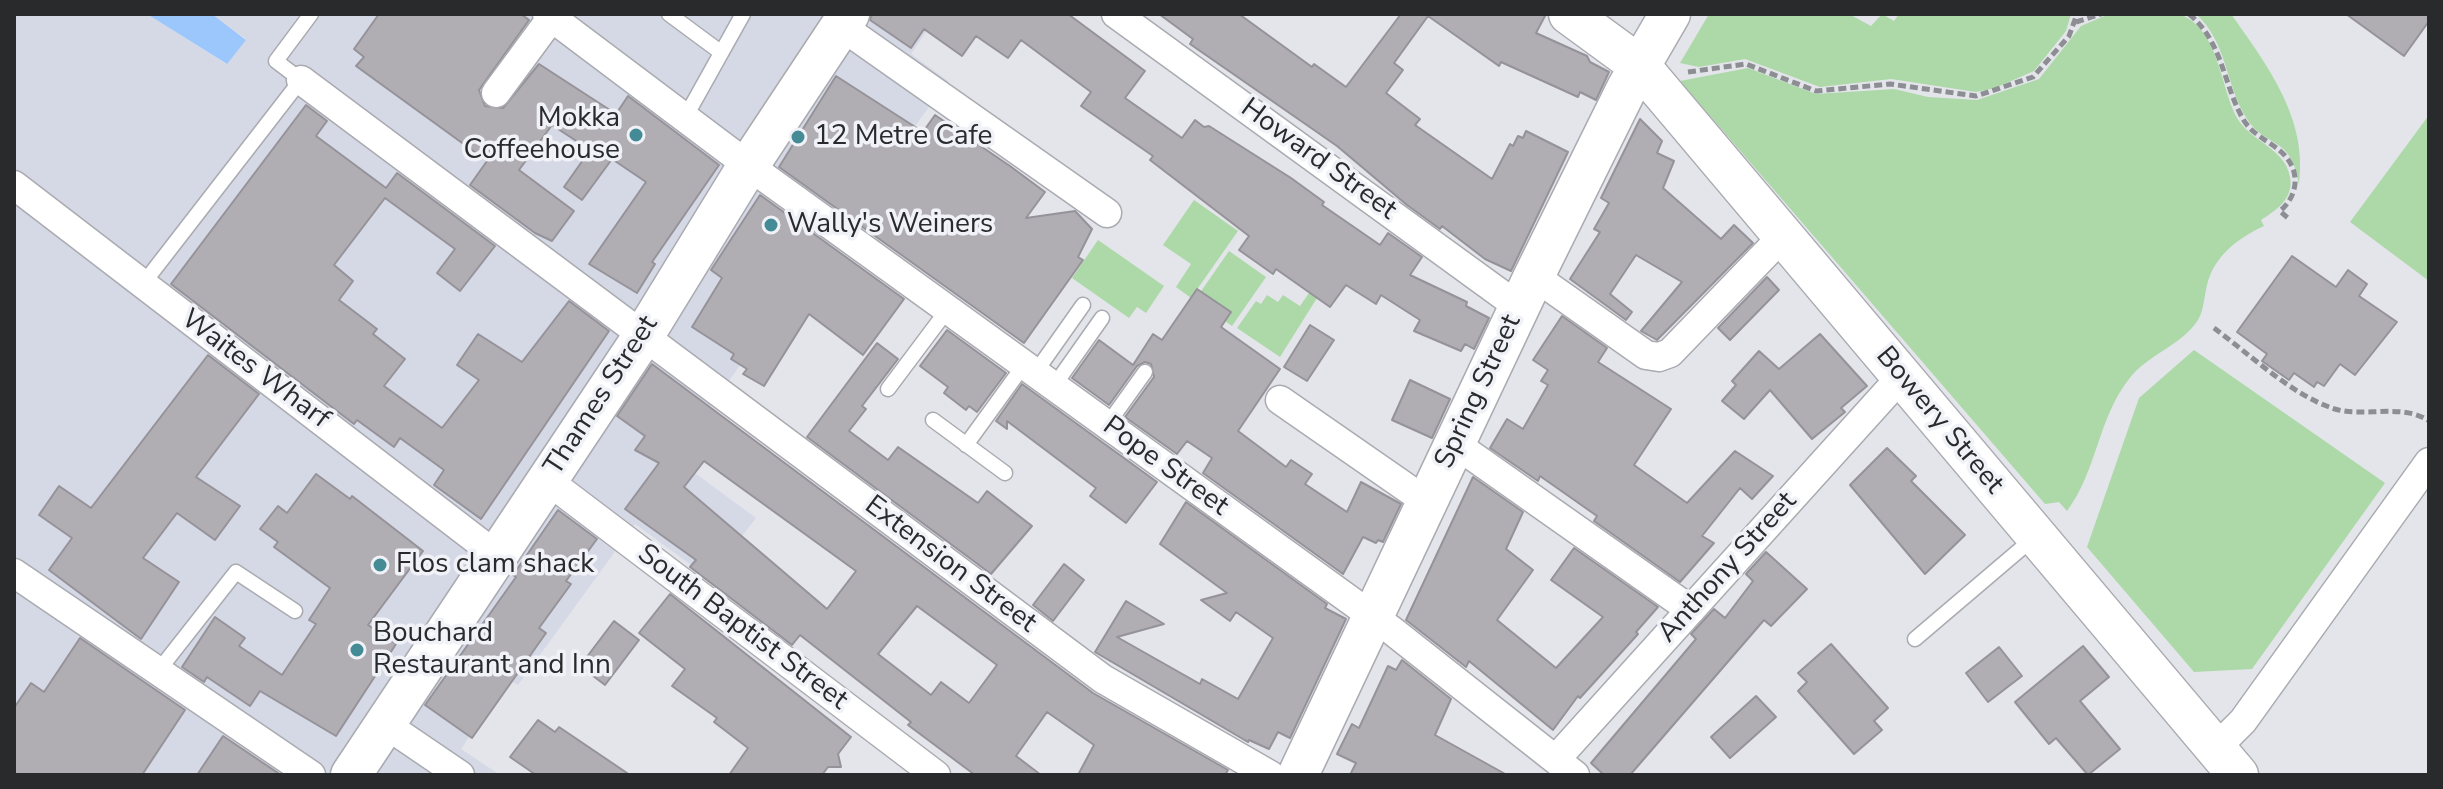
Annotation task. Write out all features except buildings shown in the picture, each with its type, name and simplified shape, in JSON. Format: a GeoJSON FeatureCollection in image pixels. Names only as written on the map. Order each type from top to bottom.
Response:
{"type":"FeatureCollection","features":[{"type":"Feature","properties":{"kind":"main road","name":"Bowery Street"},"geometry":{"type":"LineString","coordinates":[[1569,14],[1659,68],[1782,237],[2227,762]]}},
{"type":"Feature","properties":{"kind":"main road","name":"Spring Street"},"geometry":{"type":"LineString","coordinates":[[1298,775],[1526,292],[1659,68],[1670,14]]}},
{"type":"Feature","properties":{"kind":"main road","name":"Thames Street"},"geometry":{"type":"LineString","coordinates":[[351,775],[644,335],[845,20]]}},
{"type":"Feature","properties":{"kind":"street","name":"Howard Street"},"geometry":{"type":"LineString","coordinates":[[1116,14],[1526,292],[1646,355],[1659,357],[1670,353],[1782,237]]}},
{"type":"Feature","properties":{"kind":"street"},"geometry":{"type":"LineString","coordinates":[[496,93],[550,16]]}},
{"type":"Feature","properties":{"kind":"street","name":"Pope Street"},"geometry":{"type":"LineString","coordinates":[[550,16],[749,166],[1371,616],[1565,767]]}},
{"type":"Feature","properties":{"kind":"street"},"geometry":{"type":"LineString","coordinates":[[845,20],[1107,213]]}},
{"type":"Feature","properties":{"kind":"street","name":"Extension Street"},"geometry":{"type":"LineString","coordinates":[[301,80],[1103,679],[1270,775]]}},
{"type":"Feature","properties":{"kind":"street","name":"Waites Wharf"},"geometry":{"type":"LineString","coordinates":[[14,185],[496,555]]}},
{"type":"Feature","properties":{"kind":"street","name":"Anthony Street"},"geometry":{"type":"LineString","coordinates":[[1565,767],[1691,610],[1901,377]]}},
{"type":"Feature","properties":{"kind":"street"},"geometry":{"type":"LineString","coordinates":[[1280,400],[1427,502]]}},
{"type":"Feature","properties":{"kind":"street"},"geometry":{"type":"LineString","coordinates":[[1454,443],[1691,610]]}},
{"type":"Feature","properties":{"kind":"street"},"geometry":{"type":"LineString","coordinates":[[2227,762],[2243,721],[2429,462]]}},
{"type":"Feature","properties":{"kind":"street","name":"South Baptist Street"},"geometry":{"type":"LineString","coordinates":[[547,480],[936,775]]}},
{"type":"Feature","properties":{"kind":"street"},"geometry":{"type":"LineString","coordinates":[[14,573],[311,775]]}},
{"type":"Feature","properties":{"kind":"street"},"geometry":{"type":"LineString","coordinates":[[385,724],[460,775]]}},
{"type":"Feature","properties":{"kind":"lane"},"geometry":{"type":"LineString","coordinates":[[143,284],[301,80],[276,61],[311,14]]}},
{"type":"Feature","properties":{"kind":"lane"},"geometry":{"type":"LineString","coordinates":[[669,14],[719,51]]}},
{"type":"Feature","properties":{"kind":"lane"},"geometry":{"type":"LineString","coordinates":[[686,116],[719,51],[743,14]]}},
{"type":"Feature","properties":{"kind":"lane"},"geometry":{"type":"LineString","coordinates":[[1038,375],[1083,305]]}},
{"type":"Feature","properties":{"kind":"lane"},"geometry":{"type":"LineString","coordinates":[[888,389],[948,309]]}},
{"type":"Feature","properties":{"kind":"lane"},"geometry":{"type":"LineString","coordinates":[[966,445],[1102,318]]}},
{"type":"Feature","properties":{"kind":"lane"},"geometry":{"type":"LineString","coordinates":[[1107,425],[1145,372]]}},
{"type":"Feature","properties":{"kind":"lane"},"geometry":{"type":"LineString","coordinates":[[933,420],[1005,473]]}},
{"type":"Feature","properties":{"kind":"lane"},"geometry":{"type":"LineString","coordinates":[[1915,639],[2036,536]]}},
{"type":"Feature","properties":{"kind":"lane"},"geometry":{"type":"LineString","coordinates":[[159,670],[236,572],[295,611]]}},
{"type":"Feature","properties":{"kind":"path"},"geometry":{"type":"LineString","coordinates":[[1659,68],[1701,72],[1746,64],[1816,91],[1890,84],[1976,96],[2033,77],[2059,50],[2076,22],[2077,14]]}},
{"type":"Feature","properties":{"kind":"path"},"geometry":{"type":"LineString","coordinates":[[2076,22],[2101,14]]}},
{"type":"Feature","properties":{"kind":"path"},"geometry":{"type":"LineString","coordinates":[[2189,14],[2222,61],[2243,120],[2253,132],[2276,146],[2293,170],[2293,192],[2280,211],[2290,220]]}},
{"type":"Feature","properties":{"kind":"path"},"geometry":{"type":"LineString","coordinates":[[2214,328],[2315,402],[2337,410],[2416,413],[2429,421]]}},
{"type":"Feature","properties":{"kind":"shaded area"},"geometry":{"type":"Polygon","coordinates":[[[14,14],[147,14],[226,64],[246,39],[212,14],[938,14],[911,54],[948,81],[673,457],[756,518],[709,578],[635,524],[518,685],[507,679],[461,749],[500,775],[14,775],[14,14]]]}},
{"type":"Feature","properties":{"kind":"green space"},"geometry":{"type":"Polygon","coordinates":[[[1709,14],[1849,14],[1871,26],[1882,14],[1894,21],[1899,14],[2071,14],[2066,31],[2034,71],[1995,88],[1976,92],[1891,79],[1820,87],[1745,59],[1699,67],[1680,63],[1709,14]]]}},
{"type":"Feature","properties":{"kind":"green space"},"geometry":{"type":"Polygon","coordinates":[[[2109,14],[2177,14],[2196,24],[2212,48],[2237,118],[2282,159],[2291,184],[2283,203],[2261,220],[2264,226],[2236,242],[2215,265],[2200,316],[2191,329],[2145,363],[2129,379],[2110,410],[2085,479],[2067,511],[2059,502],[2045,504],[1680,81],[1748,68],[1816,94],[1894,89],[1928,97],[1977,100],[2039,79],[2081,26],[2109,14]]]}},
{"type":"Feature","properties":{"kind":"green space"},"geometry":{"type":"Polygon","coordinates":[[[2196,14],[2231,14],[2271,73],[2291,115],[2297,137],[2299,184],[2290,157],[2247,119],[2214,38],[2196,14]]]}},
{"type":"Feature","properties":{"kind":"green space"},"geometry":{"type":"Polygon","coordinates":[[[2429,115],[2429,281],[2350,222],[2429,115]]]}},
{"type":"Feature","properties":{"kind":"green space"},"geometry":{"type":"Polygon","coordinates":[[[1194,200],[1238,231],[1191,298],[1176,287],[1191,264],[1163,245],[1194,200]]]}},
{"type":"Feature","properties":{"kind":"green space"},"geometry":{"type":"Polygon","coordinates":[[[1098,240],[1164,286],[1146,313],[1137,307],[1129,318],[1072,278],[1098,240]]]}},
{"type":"Feature","properties":{"kind":"green space"},"geometry":{"type":"Polygon","coordinates":[[[1229,251],[1266,277],[1232,326],[1195,300],[1229,251]]]}},
{"type":"Feature","properties":{"kind":"green space"},"geometry":{"type":"Polygon","coordinates":[[[1309,293],[1317,298],[1280,357],[1237,328],[1256,301],[1261,304],[1267,295],[1278,302],[1283,295],[1300,306],[1309,293]]]}},
{"type":"Feature","properties":{"kind":"green space"},"geometry":{"type":"Polygon","coordinates":[[[2194,350],[2385,483],[2252,669],[2194,672],[2087,547],[2139,398],[2194,350]]]}},
{"type":"Feature","properties":{"kind":"water"},"geometry":{"type":"Polygon","coordinates":[[[147,14],[212,14],[246,40],[227,64],[147,14]]]}},
{"type":"Feature","properties":{"kind":"place","name":"Mokka Coffeehouse"},"geometry":{"type":"Point","coordinates":[636,135]}},
{"type":"Feature","properties":{"kind":"place","name":"12 Metre Cafe"},"geometry":{"type":"Point","coordinates":[798,137]}},
{"type":"Feature","properties":{"kind":"place","name":"Wally's Weiners"},"geometry":{"type":"Point","coordinates":[771,225]}},
{"type":"Feature","properties":{"kind":"place","name":"Flos clam shack"},"geometry":{"type":"Point","coordinates":[380,565]}},
{"type":"Feature","properties":{"kind":"place","name":"Bouchard Restaurant and Inn"},"geometry":{"type":"Point","coordinates":[357,650]}}]}
